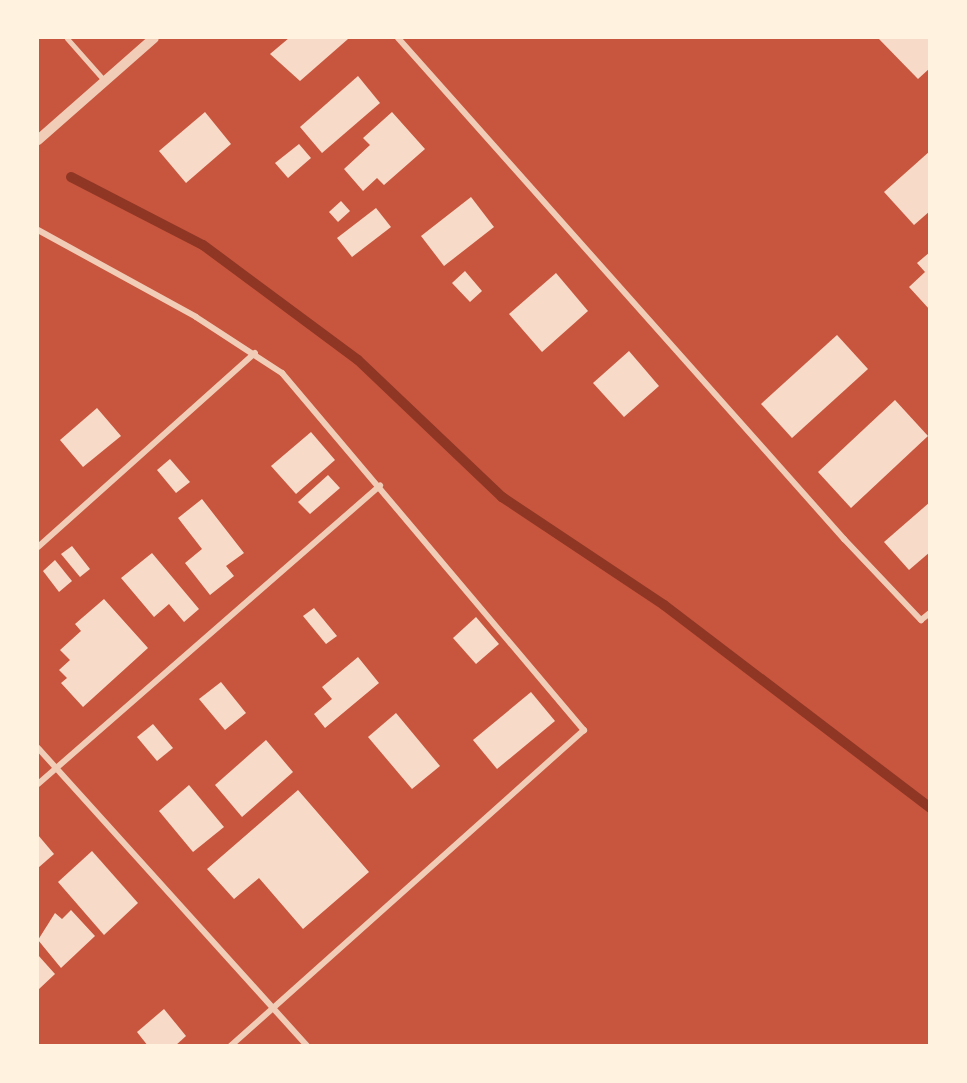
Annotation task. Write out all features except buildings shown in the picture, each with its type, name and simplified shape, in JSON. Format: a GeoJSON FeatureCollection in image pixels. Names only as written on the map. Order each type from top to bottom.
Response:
{"type":"FeatureCollection","features":[{"type":"Feature","properties":{"kind":"street"},"geometry":{"type":"LineString","coordinates":[[38,140],[154,38]]}},
{"type":"Feature","properties":{"kind":"street"},"geometry":{"type":"LineString","coordinates":[[398,38],[837,530],[921,620],[930,613]]}},
{"type":"Feature","properties":{"kind":"street"},"geometry":{"type":"LineString","coordinates":[[38,230],[255,352],[282,373],[380,486],[584,730],[230,1046]]}},
{"type":"Feature","properties":{"kind":"street"},"geometry":{"type":"LineString","coordinates":[[38,547],[255,352]]}},
{"type":"Feature","properties":{"kind":"street"},"geometry":{"type":"LineString","coordinates":[[38,784],[380,486]]}},
{"type":"Feature","properties":{"kind":"street"},"geometry":{"type":"LineString","coordinates":[[38,748],[307,1046]]}},
{"type":"Feature","properties":{"kind":"lane"},"geometry":{"type":"LineString","coordinates":[[67,38],[105,81]]}},
{"type":"Feature","properties":{"kind":"waterway"},"geometry":{"type":"LineString","coordinates":[[71,177],[203,245],[358,360],[502,497],[664,605],[930,808]]}}]}
